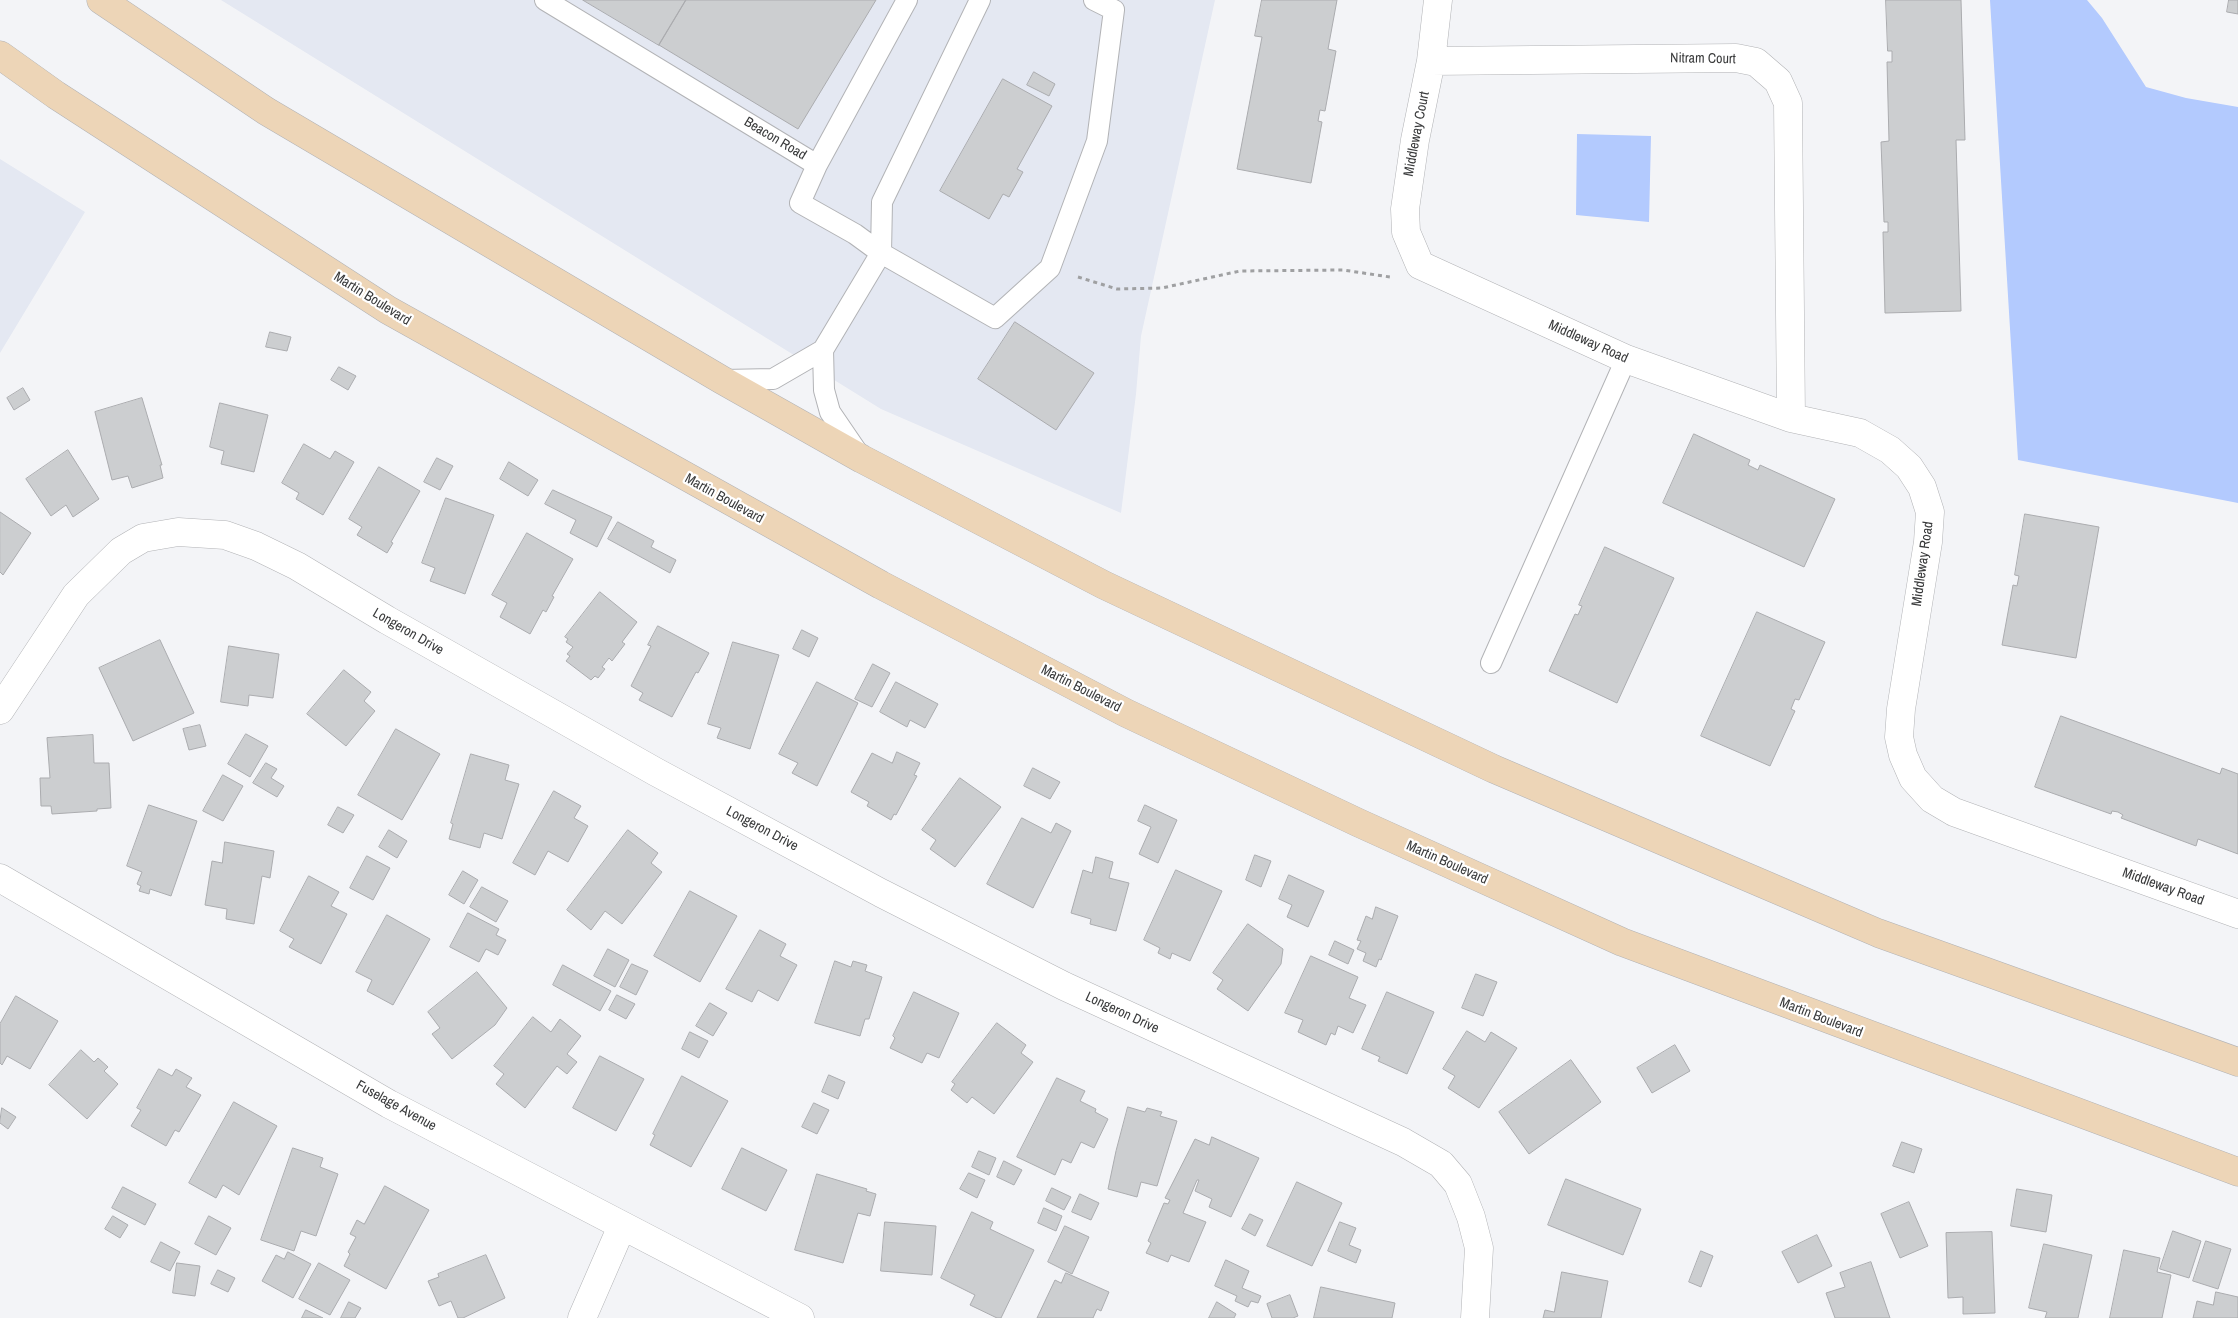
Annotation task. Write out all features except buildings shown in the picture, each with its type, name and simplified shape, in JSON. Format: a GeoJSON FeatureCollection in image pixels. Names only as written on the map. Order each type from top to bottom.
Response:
{"type":"FeatureCollection","features":[{"type":"Feature","properties":{"kind":"main road"},"geometry":{"type":"LineString","coordinates":[[101,0],[266,111],[722,380],[862,459],[1104,586],[1494,770],[1878,933],[2238,1062]]}},
{"type":"Feature","properties":{"kind":"main road","name":"Martin Boulevard"},"geometry":{"type":"LineString","coordinates":[[0,55],[56,95],[388,310],[881,586],[1126,713],[1359,823],[1622,942],[2238,1172]]}},
{"type":"Feature","properties":{"kind":"street","name":"Middleway Court"},"geometry":{"type":"LineString","coordinates":[[1420,265],[1406,232],[1405,209],[1411,164],[1431,61],[1438,0]]}},
{"type":"Feature","properties":{"kind":"street","name":"Nitram Court"},"geometry":{"type":"LineString","coordinates":[[1431,61],[1736,58],[1756,62],[1778,81],[1788,103],[1791,418]]}},
{"type":"Feature","properties":{"kind":"street","name":"Middleway Road"},"geometry":{"type":"LineString","coordinates":[[1420,265],[1626,359],[1791,418],[1860,432],[1896,456],[1909,467],[1922,487],[1930,512],[1928,542],[1901,709],[1899,737],[1902,754],[1913,778],[1932,799],[1954,812],[2238,914]]}},
{"type":"Feature","properties":{"kind":"street","name":"Longeron Drive"},"geometry":{"type":"LineString","coordinates":[[0,710],[76,595],[121,551],[144,538],[178,532],[225,535],[256,546],[298,566],[386,620],[656,772],[881,892],[1064,986],[1403,1142],[1441,1164],[1458,1184],[1471,1217],[1479,1248],[1475,1318]]}},
{"type":"Feature","properties":{"kind":"street","name":"Fuselage Avenue"},"geometry":{"type":"LineString","coordinates":[[0,878],[389,1104],[800,1318]]}},
{"type":"Feature","properties":{"kind":"street"},"geometry":{"type":"LineString","coordinates":[[582,1318],[622,1226]]}},
{"type":"Feature","properties":{"kind":"lane","name":"Beacon Road"},"geometry":{"type":"LineString","coordinates":[[545,0],[818,165],[800,203],[855,234],[881,253]]}},
{"type":"Feature","properties":{"kind":"lane"},"geometry":{"type":"LineString","coordinates":[[818,165],[907,0]]}},
{"type":"Feature","properties":{"kind":"lane"},"geometry":{"type":"LineString","coordinates":[[722,380],[773,379],[823,350],[881,253],[882,202],[980,0]]}},
{"type":"Feature","properties":{"kind":"lane"},"geometry":{"type":"LineString","coordinates":[[881,253],[995,318],[1050,268],[1097,141],[1114,10],[1094,0]]}},
{"type":"Feature","properties":{"kind":"lane"},"geometry":{"type":"LineString","coordinates":[[823,350],[824,390],[830,412],[862,459]]}},
{"type":"Feature","properties":{"kind":"lane"},"geometry":{"type":"LineString","coordinates":[[1491,663],[1626,359]]}},
{"type":"Feature","properties":{"kind":"path"},"geometry":{"type":"LineString","coordinates":[[1050,268],[1117,289],[1162,288],[1240,271],[1343,270],[1396,278],[1420,265]]}},
{"type":"Feature","properties":{"kind":"shaded area"},"geometry":{"type":"Polygon","coordinates":[[[221,0],[1215,0],[1141,336],[1136,394],[1121,513],[881,409],[221,0]]]}},
{"type":"Feature","properties":{"kind":"shaded area"},"geometry":{"type":"Polygon","coordinates":[[[1990,0],[2087,0],[2102,18],[2146,87],[2186,98],[2238,107],[2238,503],[2018,460],[1990,0]]]}},
{"type":"Feature","properties":{"kind":"shaded area"},"geometry":{"type":"Polygon","coordinates":[[[1577,134],[1651,136],[1649,222],[1576,215],[1577,134]]]}},
{"type":"Feature","properties":{"kind":"shaded area"},"geometry":{"type":"Polygon","coordinates":[[[0,159],[85,212],[0,353],[0,159]]]}}]}
